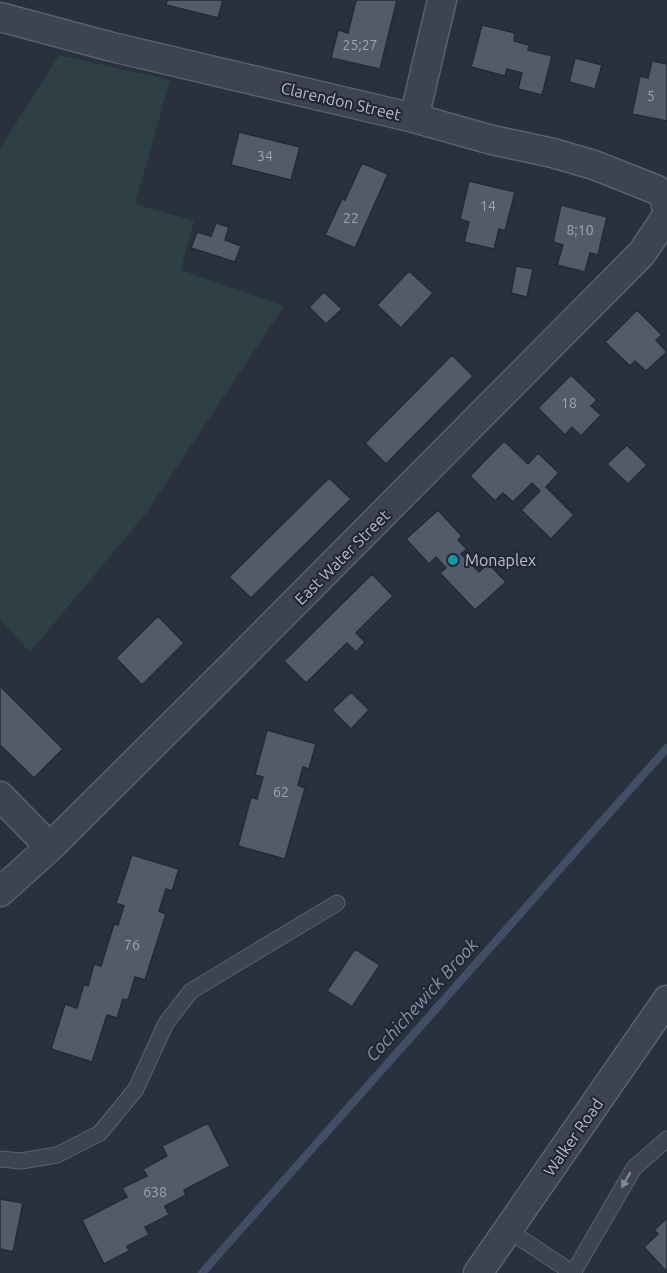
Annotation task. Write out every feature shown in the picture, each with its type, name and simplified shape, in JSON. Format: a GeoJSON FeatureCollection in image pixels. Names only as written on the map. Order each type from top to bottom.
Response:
{"type":"FeatureCollection","features":[{"type":"Feature","properties":{"kind":"street"},"geometry":{"type":"LineString","coordinates":[[414,118],[442,0]]}},
{"type":"Feature","properties":{"kind":"street","name":"Clarendon Street"},"geometry":{"type":"LineString","coordinates":[[0,17],[112,47],[414,118],[492,141],[553,153],[594,165],[657,190],[663,195],[667,208]]}},
{"type":"Feature","properties":{"kind":"street","name":"East Water Street"},"geometry":{"type":"LineString","coordinates":[[0,892],[50,847],[582,315],[642,253],[666,217],[667,208]]}},
{"type":"Feature","properties":{"kind":"street"},"geometry":{"type":"LineString","coordinates":[[0,796],[50,847]]}},
{"type":"Feature","properties":{"kind":"street","name":"Walker Road"},"geometry":{"type":"LineString","coordinates":[[478,1273],[667,1000]]}},
{"type":"Feature","properties":{"kind":"lane"},"geometry":{"type":"LineString","coordinates":[[0,1159],[21,1161],[57,1155],[100,1133],[136,1089],[166,1023],[191,991],[337,903]]}},
{"type":"Feature","properties":{"kind":"lane"},"geometry":{"type":"LineString","coordinates":[[508,1230],[573,1273],[634,1168],[667,1139]]}},
{"type":"Feature","properties":{"kind":"shaded area"},"geometry":{"type":"Polygon","coordinates":[[[59,55],[170,80],[135,204],[194,221],[181,270],[284,306],[146,513],[30,652],[0,620],[0,149],[59,55]]]}},
{"type":"Feature","properties":{"kind":"building"},"geometry":{"type":"Polygon","coordinates":[[[167,0],[223,0],[218,18],[166,5],[167,0]]]}},
{"type":"Feature","properties":{"kind":"building"},"geometry":{"type":"Polygon","coordinates":[[[356,0],[397,0],[380,69],[331,58],[338,30],[348,33],[356,0]]]}},
{"type":"Feature","properties":{"kind":"building"},"geometry":{"type":"Polygon","coordinates":[[[482,25],[515,33],[514,41],[529,45],[528,50],[552,56],[542,95],[518,89],[522,73],[507,69],[505,76],[471,67],[482,25]]]}},
{"type":"Feature","properties":{"kind":"building"},"geometry":{"type":"Polygon","coordinates":[[[575,58],[602,65],[595,89],[569,82],[575,58]]]}},
{"type":"Feature","properties":{"kind":"building"},"geometry":{"type":"Polygon","coordinates":[[[652,61],[667,64],[667,121],[632,114],[640,76],[648,78],[652,61]]]}},
{"type":"Feature","properties":{"kind":"building"},"geometry":{"type":"Polygon","coordinates":[[[239,132],[300,147],[291,180],[231,165],[239,132]]]}},
{"type":"Feature","properties":{"kind":"building"},"geometry":{"type":"Polygon","coordinates":[[[362,163],[388,174],[355,248],[325,235],[362,163]]]}},
{"type":"Feature","properties":{"kind":"building"},"geometry":{"type":"Polygon","coordinates":[[[469,181],[515,192],[505,231],[499,229],[494,249],[464,242],[469,222],[460,219],[469,181]]]}},
{"type":"Feature","properties":{"kind":"building"},"geometry":{"type":"Polygon","coordinates":[[[561,205],[607,217],[598,255],[590,253],[585,272],[557,265],[563,245],[553,242],[561,205]]]}},
{"type":"Feature","properties":{"kind":"building"},"geometry":{"type":"Polygon","coordinates":[[[216,223],[229,227],[225,240],[241,246],[235,262],[191,248],[197,232],[211,236],[216,223]]]}},
{"type":"Feature","properties":{"kind":"building"},"geometry":{"type":"Polygon","coordinates":[[[516,266],[533,269],[527,297],[511,293],[516,266]]]}},
{"type":"Feature","properties":{"kind":"building"},"geometry":{"type":"Polygon","coordinates":[[[409,271],[433,293],[401,328],[377,305],[409,271]]]}},
{"type":"Feature","properties":{"kind":"building"},"geometry":{"type":"Polygon","coordinates":[[[324,292],[342,309],[326,324],[309,307],[324,292]]]}},
{"type":"Feature","properties":{"kind":"building"},"geometry":{"type":"Polygon","coordinates":[[[637,310],[662,335],[656,340],[667,352],[646,371],[635,361],[630,366],[605,342],[637,310]]]}},
{"type":"Feature","properties":{"kind":"building"},"geometry":{"type":"Polygon","coordinates":[[[452,355],[473,376],[386,464],[365,443],[452,355]]]}},
{"type":"Feature","properties":{"kind":"building"},"geometry":{"type":"Polygon","coordinates":[[[571,375],[597,400],[591,406],[601,415],[581,436],[572,427],[565,435],[538,408],[571,375]]]}},
{"type":"Feature","properties":{"kind":"building"},"geometry":{"type":"Polygon","coordinates":[[[504,441],[528,464],[538,453],[559,473],[546,487],[574,515],[551,539],[521,510],[540,491],[532,483],[513,502],[503,493],[495,501],[470,476],[504,441]]]}},
{"type":"Feature","properties":{"kind":"building"},"geometry":{"type":"Polygon","coordinates":[[[627,445],[647,465],[628,484],[607,464],[627,445]]]}},
{"type":"Feature","properties":{"kind":"building"},"geometry":{"type":"Polygon","coordinates":[[[329,478],[351,499],[251,598],[229,577],[329,478]]]}},
{"type":"Feature","properties":{"kind":"building","name":"Monaplex"},"geometry":{"type":"Polygon","coordinates":[[[438,510],[462,536],[458,540],[467,549],[461,554],[479,572],[488,563],[506,582],[475,610],[440,573],[446,568],[436,557],[429,564],[406,539],[438,510]]]}},
{"type":"Feature","properties":{"kind":"building"},"geometry":{"type":"Polygon","coordinates":[[[372,574],[393,596],[356,633],[365,642],[356,652],[347,643],[306,683],[284,661],[372,574]]]}},
{"type":"Feature","properties":{"kind":"building"},"geometry":{"type":"Polygon","coordinates":[[[158,616],[184,643],[142,685],[116,658],[158,616]]]}},
{"type":"Feature","properties":{"kind":"building"},"geometry":{"type":"Polygon","coordinates":[[[0,686],[63,749],[34,778],[0,745],[0,686]]]}},
{"type":"Feature","properties":{"kind":"building"},"geometry":{"type":"Polygon","coordinates":[[[351,692],[369,710],[351,729],[332,710],[351,692]]]}},
{"type":"Feature","properties":{"kind":"building"},"geometry":{"type":"Polygon","coordinates":[[[267,730],[316,744],[309,769],[303,767],[298,785],[305,788],[285,859],[238,846],[251,797],[257,799],[263,777],[255,775],[267,730]]]}},
{"type":"Feature","properties":{"kind":"building"},"geometry":{"type":"Polygon","coordinates":[[[132,855],[179,869],[172,891],[166,889],[159,911],[166,914],[145,980],[135,977],[128,1000],[123,999],[117,1018],[107,1015],[92,1062],[51,1049],[65,1004],[77,1008],[84,984],[88,986],[94,964],[101,966],[114,924],[118,925],[124,906],[116,903],[132,855]]]}},
{"type":"Feature","properties":{"kind":"building"},"geometry":{"type":"Polygon","coordinates":[[[355,949],[380,965],[352,1007],[327,991],[355,949]]]}},
{"type":"Feature","properties":{"kind":"building"},"geometry":{"type":"Polygon","coordinates":[[[208,1123],[230,1166],[184,1190],[186,1195],[165,1206],[169,1215],[145,1227],[149,1235],[127,1246],[129,1251],[104,1264],[82,1220],[127,1197],[122,1188],[147,1176],[143,1169],[167,1156],[162,1146],[208,1123]]]}},
{"type":"Feature","properties":{"kind":"building"},"geometry":{"type":"Polygon","coordinates":[[[0,1199],[23,1203],[13,1252],[0,1249],[0,1199]]]}},
{"type":"Feature","properties":{"kind":"building"},"geometry":{"type":"Polygon","coordinates":[[[667,1218],[667,1272],[644,1247],[658,1234],[654,1230],[667,1218]]]}},
{"type":"Feature","properties":{"kind":"waterway","name":"Cochichewick Brook"},"geometry":{"type":"LineString","coordinates":[[202,1273],[667,748]]}},
{"type":"Feature","properties":{"kind":"place","name":"Monaplex"},"geometry":{"type":"Point","coordinates":[453,560]}}]}
